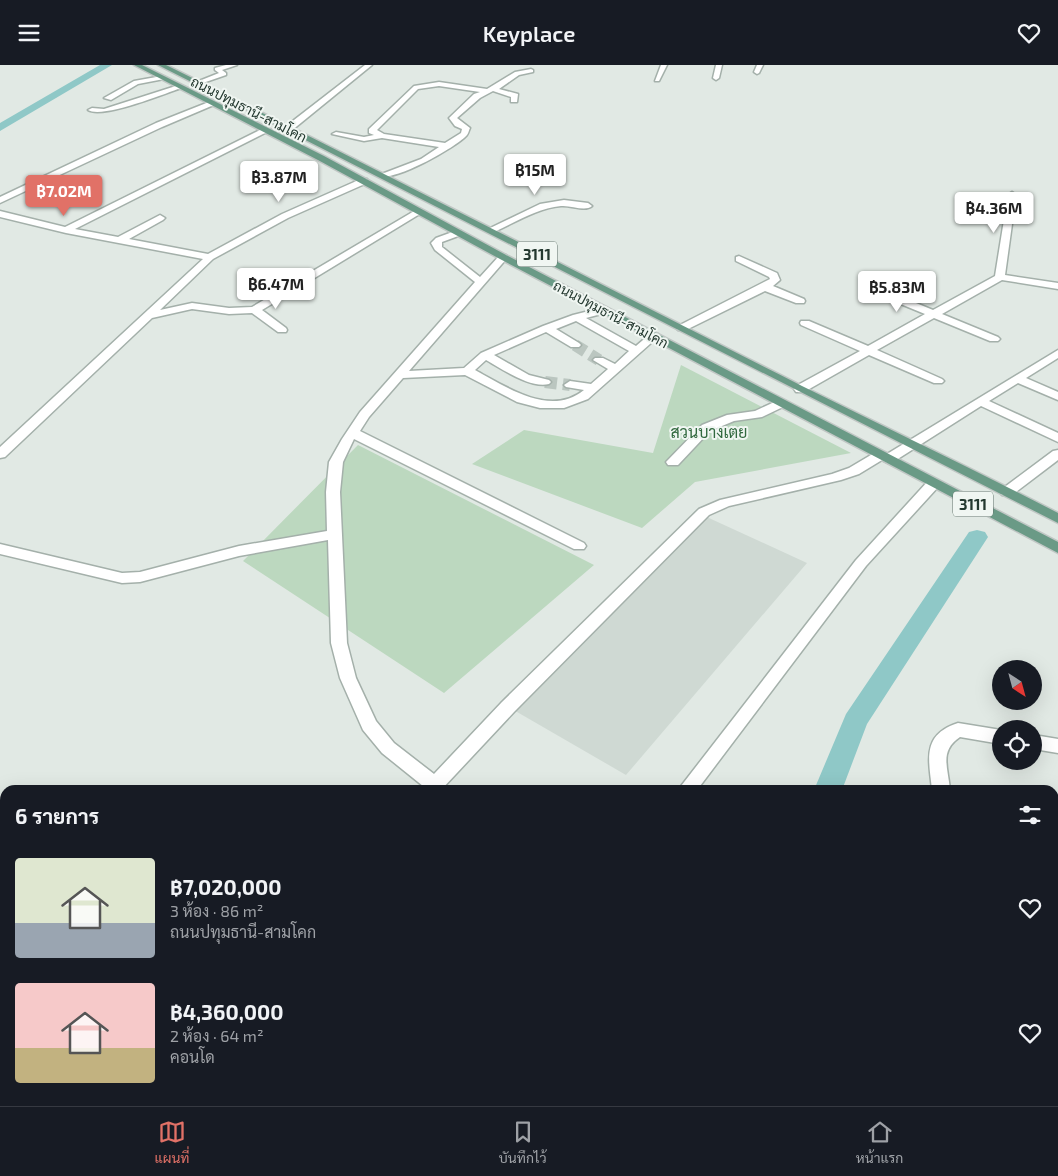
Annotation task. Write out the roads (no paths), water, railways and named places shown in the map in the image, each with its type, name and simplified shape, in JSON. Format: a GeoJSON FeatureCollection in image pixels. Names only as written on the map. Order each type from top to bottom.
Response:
{"type":"FeatureCollection","features":[{"type":"Feature","properties":{"kind":"main road","name":"ถนนปทุมธานี-สามโคก"},"geometry":{"type":"LineString","coordinates":[[161,65],[383,175],[1058,519]]}},
{"type":"Feature","properties":{"kind":"main road","name":"ถนนปทุมธานี-สามโคก"},"geometry":{"type":"LineString","coordinates":[[141,67],[364,181],[503,257],[1058,548]]}},
{"type":"Feature","properties":{"kind":"street"},"geometry":{"type":"LineString","coordinates":[[197,83],[220,77],[224,74],[217,69],[234,65]]}},
{"type":"Feature","properties":{"kind":"street"},"geometry":{"type":"LineString","coordinates":[[288,129],[369,65]]}},
{"type":"Feature","properties":{"kind":"street"},"geometry":{"type":"LineString","coordinates":[[657,80],[664,65]]}},
{"type":"Feature","properties":{"kind":"street"},"geometry":{"type":"LineString","coordinates":[[716,78],[719,65]]}},
{"type":"Feature","properties":{"kind":"street"},"geometry":{"type":"LineString","coordinates":[[383,175],[424,161],[446,146],[466,131],[466,128],[458,124],[453,118],[477,96],[517,73],[531,71]]}},
{"type":"Feature","properties":{"kind":"street"},"geometry":{"type":"LineString","coordinates":[[125,79],[140,81],[162,78]]}},
{"type":"Feature","properties":{"kind":"street"},"geometry":{"type":"LineString","coordinates":[[108,98],[140,81]]}},
{"type":"Feature","properties":{"kind":"street"},"geometry":{"type":"LineString","coordinates":[[446,146],[382,136],[372,131],[416,87],[439,84],[490,90],[515,96],[514,100]]}},
{"type":"Feature","properties":{"kind":"street"},"geometry":{"type":"LineString","coordinates":[[92,110],[104,111],[180,87]]}},
{"type":"Feature","properties":{"kind":"street"},"geometry":{"type":"LineString","coordinates":[[0,200],[159,125],[212,104]]}},
{"type":"Feature","properties":{"kind":"street"},"geometry":{"type":"LineString","coordinates":[[66,229],[265,131]]}},
{"type":"Feature","properties":{"kind":"street"},"geometry":{"type":"LineString","coordinates":[[336,134],[347,138],[364,139],[382,136]]}},
{"type":"Feature","properties":{"kind":"street"},"geometry":{"type":"LineString","coordinates":[[0,454],[210,257],[290,211],[364,181]]}},
{"type":"Feature","properties":{"kind":"street"},"geometry":{"type":"LineString","coordinates":[[1000,277],[1012,195]]}},
{"type":"Feature","properties":{"kind":"street"},"geometry":{"type":"LineString","coordinates":[[491,230],[543,206],[564,203],[588,206]]}},
{"type":"Feature","properties":{"kind":"street"},"geometry":{"type":"LineString","coordinates":[[148,316],[192,306],[229,311],[254,310],[274,300],[419,212]]}},
{"type":"Feature","properties":{"kind":"street"},"geometry":{"type":"LineString","coordinates":[[0,214],[210,257]]}},
{"type":"Feature","properties":{"kind":"street"},"geometry":{"type":"LineString","coordinates":[[120,240],[160,218]]}},
{"type":"Feature","properties":{"kind":"street"},"geometry":{"type":"LineString","coordinates":[[458,233],[439,240],[436,243],[438,248],[481,282]]}},
{"type":"Feature","properties":{"kind":"street"},"geometry":{"type":"LineString","coordinates":[[430,785],[388,748],[369,725],[348,678],[339,643],[332,493],[336,463],[364,415],[503,257]]}},
{"type":"Feature","properties":{"kind":"street"},"geometry":{"type":"LineString","coordinates":[[682,328],[765,287],[775,279],[773,275],[739,259]]}},
{"type":"Feature","properties":{"kind":"street"},"geometry":{"type":"LineString","coordinates":[[800,389],[1000,277],[1058,286]]}},
{"type":"Feature","properties":{"kind":"street"},"geometry":{"type":"LineString","coordinates":[[765,287],[800,301]]}},
{"type":"Feature","properties":{"kind":"street"},"geometry":{"type":"LineString","coordinates":[[873,289],[994,339]]}},
{"type":"Feature","properties":{"kind":"street"},"geometry":{"type":"LineString","coordinates":[[254,310],[282,330]]}},
{"type":"Feature","properties":{"kind":"street"},"geometry":{"type":"LineString","coordinates":[[467,371],[485,355],[547,328],[577,317],[605,310]]}},
{"type":"Feature","properties":{"kind":"street"},"geometry":{"type":"LineString","coordinates":[[577,317],[637,351]]}},
{"type":"Feature","properties":{"kind":"street"},"geometry":{"type":"LineString","coordinates":[[805,323],[938,381]]}},
{"type":"Feature","properties":{"kind":"street"},"geometry":{"type":"LineString","coordinates":[[547,328],[575,345]]}},
{"type":"Feature","properties":{"kind":"street"},"geometry":{"type":"LineString","coordinates":[[399,375],[467,371],[521,399],[540,404],[564,404],[584,396],[654,336]]}},
{"type":"Feature","properties":{"kind":"street"},"geometry":{"type":"LineString","coordinates":[[485,355],[525,377],[545,382]]}},
{"type":"Feature","properties":{"kind":"street"},"geometry":{"type":"LineString","coordinates":[[434,785],[508,707],[704,512],[725,503],[854,471],[913,444],[1017,378],[1056,356]]}},
{"type":"Feature","properties":{"kind":"street"},"geometry":{"type":"LineString","coordinates":[[599,360],[616,369]]}},
{"type":"Feature","properties":{"kind":"street"},"geometry":{"type":"LineString","coordinates":[[1017,378],[1058,396]]}},
{"type":"Feature","properties":{"kind":"street"},"geometry":{"type":"LineString","coordinates":[[570,385],[594,388]]}},
{"type":"Feature","properties":{"kind":"street"},"geometry":{"type":"LineString","coordinates":[[980,401],[1058,438]]}},
{"type":"Feature","properties":{"kind":"street"},"geometry":{"type":"LineString","coordinates":[[673,462],[706,428],[731,418],[758,414],[781,403]]}},
{"type":"Feature","properties":{"kind":"street"},"geometry":{"type":"LineString","coordinates":[[353,432],[578,546]]}},
{"type":"Feature","properties":{"kind":"street"},"geometry":{"type":"LineString","coordinates":[[1007,492],[1058,454]]}},
{"type":"Feature","properties":{"kind":"street"},"geometry":{"type":"LineString","coordinates":[[692,785],[861,563],[934,483]]}},
{"type":"Feature","properties":{"kind":"street"},"geometry":{"type":"LineString","coordinates":[[0,549],[122,578],[140,577],[239,551],[334,534]]}},
{"type":"Feature","properties":{"kind":"street"},"geometry":{"type":"LineString","coordinates":[[940,785],[937,751],[945,738],[958,730],[992,736]]}},
{"type":"Feature","properties":{"kind":"street"},"geometry":{"type":"LineString","coordinates":[[1042,743],[1058,746]]}},
{"type":"Feature","properties":{"kind":"waterway"},"geometry":{"type":"LineString","coordinates":[[0,128],[107,65]]}},
{"type":"Feature","properties":{"kind":"waterway"},"geometry":{"type":"LineString","coordinates":[[830,785],[855,721],[977,537]]}},
{"type":"Feature","properties":{"kind":"tunnel"},"geometry":{"type":"LineString","coordinates":[[575,345],[599,360]]}},
{"type":"Feature","properties":{"kind":"tunnel"},"geometry":{"type":"LineString","coordinates":[[545,382],[570,385]]}},
{"type":"Feature","properties":{"kind":"park label","name":"สวนบางเตย"},"geometry":{"type":"Point","coordinates":[709,431]}}]}
